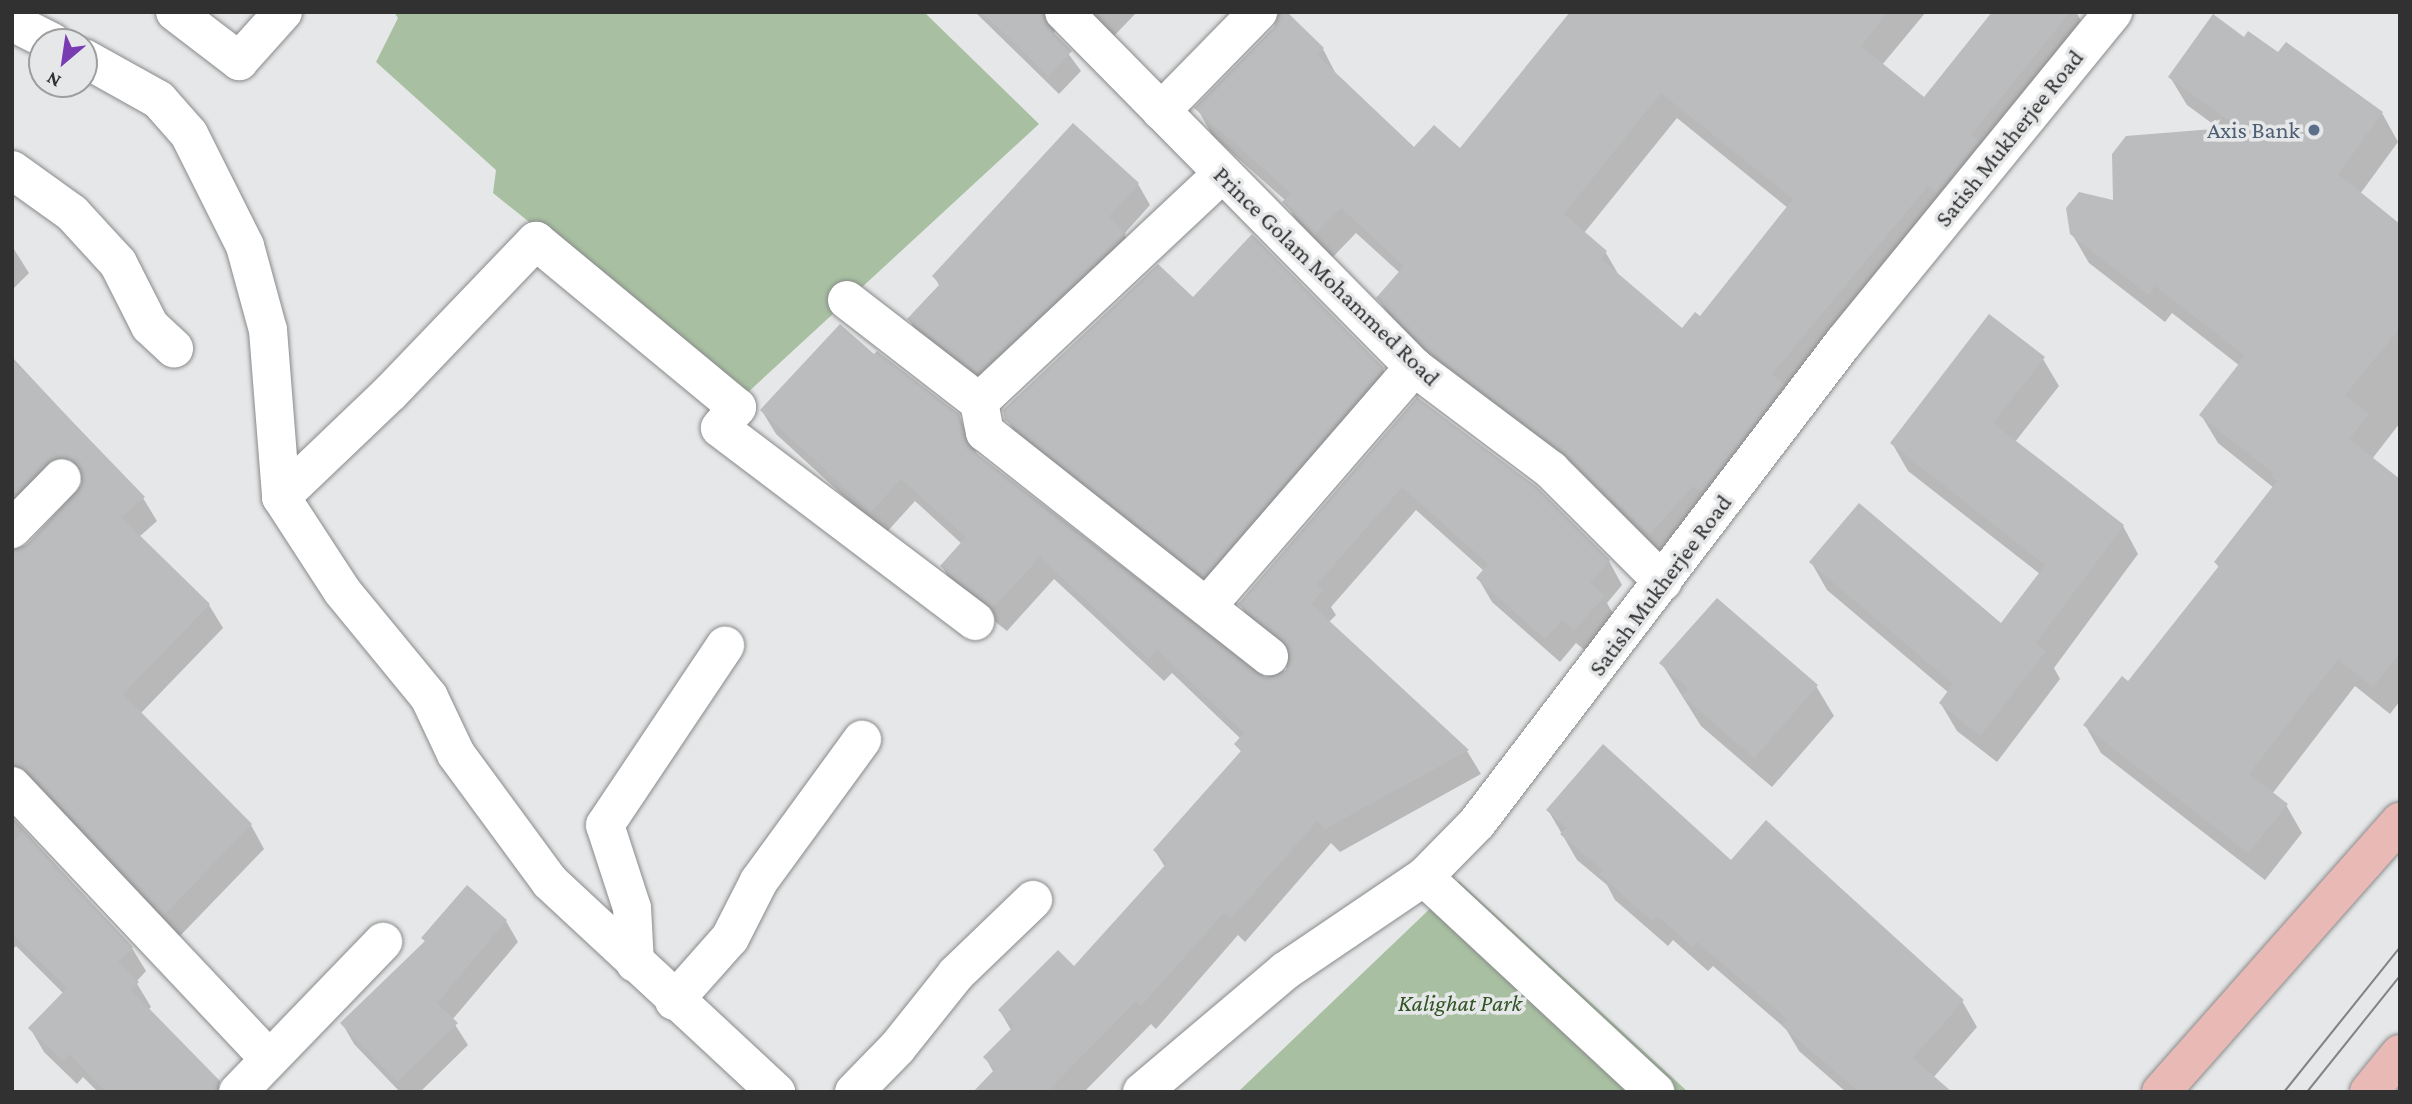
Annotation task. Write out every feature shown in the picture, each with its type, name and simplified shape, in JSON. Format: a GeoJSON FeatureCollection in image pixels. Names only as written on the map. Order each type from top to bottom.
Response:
{"type":"FeatureCollection","features":[{"type":"Feature","properties":{"kind":"main road"},"geometry":{"type":"LineString","coordinates":[[2161,1092],[2400,822]]}},
{"type":"Feature","properties":{"kind":"main road"},"geometry":{"type":"LineString","coordinates":[[2369,1092],[2400,1054]]}},
{"type":"Feature","properties":{"kind":"street"},"geometry":{"type":"LineString","coordinates":[[175,12],[239,61],[283,12]]}},
{"type":"Feature","properties":{"kind":"street","name":"Prince Golam Mohammed Road"},"geometry":{"type":"LineString","coordinates":[[1064,12],[1221,175],[1414,367],[1551,470],[1663,582]]}},
{"type":"Feature","properties":{"kind":"street"},"geometry":{"type":"LineString","coordinates":[[1161,111],[1258,12]]}},
{"type":"Feature","properties":{"kind":"street","name":"Satish Mukherjee Road"},"geometry":{"type":"LineString","coordinates":[[1142,1092],[1285,971],[1424,877],[1477,822],[1844,342],[2113,12]]}},
{"type":"Feature","properties":{"kind":"street"},"geometry":{"type":"LineString","coordinates":[[98,66],[159,100],[190,134],[245,246],[268,330],[281,497],[342,591],[429,697],[456,754],[550,882],[674,1001],[776,1092]]}},
{"type":"Feature","properties":{"kind":"street"},"geometry":{"type":"LineString","coordinates":[[12,170],[72,213],[118,262],[150,326],[174,348]]}},
{"type":"Feature","properties":{"kind":"street"},"geometry":{"type":"LineString","coordinates":[[979,402],[1221,175]]}},
{"type":"Feature","properties":{"kind":"street"},"geometry":{"type":"LineString","coordinates":[[281,497],[390,393],[536,241],[737,407],[720,428],[975,621]]}},
{"type":"Feature","properties":{"kind":"street"},"geometry":{"type":"LineString","coordinates":[[847,300],[979,402],[985,432],[1208,605],[1269,656]]}},
{"type":"Feature","properties":{"kind":"street"},"geometry":{"type":"LineString","coordinates":[[1208,605],[1414,367]]}},
{"type":"Feature","properties":{"kind":"street"},"geometry":{"type":"LineString","coordinates":[[12,529],[62,478]]}},
{"type":"Feature","properties":{"kind":"street"},"geometry":{"type":"LineString","coordinates":[[635,963],[632,908],[605,825],[725,646]]}},
{"type":"Feature","properties":{"kind":"street"},"geometry":{"type":"LineString","coordinates":[[674,1001],[730,938],[759,881],[862,740]]}},
{"type":"Feature","properties":{"kind":"street"},"geometry":{"type":"LineString","coordinates":[[12,786],[269,1059]]}},
{"type":"Feature","properties":{"kind":"street"},"geometry":{"type":"LineString","coordinates":[[1424,877],[1655,1092]]}},
{"type":"Feature","properties":{"kind":"street"},"geometry":{"type":"LineString","coordinates":[[854,1092],[897,1048],[956,974],[1033,900]]}},
{"type":"Feature","properties":{"kind":"street"},"geometry":{"type":"LineString","coordinates":[[237,1092],[383,942]]}},
{"type":"Feature","properties":{"kind":"green space"},"geometry":{"type":"Polygon","coordinates":[[[394,12],[924,12],[1039,124],[745,395],[493,193],[496,170],[376,62],[398,18],[394,12]]]}},
{"type":"Feature","properties":{"kind":"green space","name":"Kalighat Park"},"geometry":{"type":"Polygon","coordinates":[[[1459,881],[1688,1092],[1238,1092],[1459,881]]]}},
{"type":"Feature","properties":{"kind":"building"},"geometry":{"type":"Polygon","coordinates":[[[982,12],[1043,12],[1048,27],[1072,51],[1048,76],[982,12]]]}},
{"type":"Feature","properties":{"kind":"building"},"geometry":{"type":"Polygon","coordinates":[[[1279,12],[1287,12],[1324,48],[1317,55],[1414,147],[1434,125],[1460,148],[1570,12],[1888,12],[1861,46],[1924,97],[1992,12],[2070,12],[1971,135],[1979,141],[1937,193],[1928,186],[1772,374],[1784,384],[1712,479],[1700,492],[1693,486],[1649,535],[1566,454],[1428,350],[1376,298],[1404,266],[1341,208],[1314,235],[1282,202],[1291,193],[1194,108],[1274,27],[1279,12]],[[1661,93],[1564,214],[1607,251],[1601,259],[1682,328],[1695,312],[1700,316],[1793,199],[1661,93]]]}},
{"type":"Feature","properties":{"kind":"building"},"geometry":{"type":"Polygon","coordinates":[[[2213,14],[2244,37],[2248,31],[2278,52],[2286,42],[2383,112],[2338,174],[2400,224],[2400,328],[2345,395],[2369,414],[2349,439],[2400,479],[2400,653],[2373,687],[2338,659],[2249,774],[2288,804],[2248,853],[2083,725],[2122,676],[2128,681],[2219,566],[2214,562],[2277,481],[2270,476],[2273,473],[2199,415],[2245,356],[2155,286],[2148,295],[2070,234],[2066,208],[2079,192],[2113,200],[2112,154],[2126,136],[2238,127],[2168,77],[2213,14]]]}},
{"type":"Feature","properties":{"kind":"building"},"geometry":{"type":"Polygon","coordinates":[[[1073,123],[1139,183],[1109,217],[1126,234],[978,373],[907,319],[940,284],[932,276],[1073,123]]]}},
{"type":"Feature","properties":{"kind":"building"},"geometry":{"type":"Polygon","coordinates":[[[1252,234],[1384,368],[1204,577],[1005,420],[1003,410],[1158,264],[1193,297],[1252,234]]]}},
{"type":"Feature","properties":{"kind":"building"},"geometry":{"type":"Polygon","coordinates":[[[1989,314],[2045,357],[1993,423],[2124,525],[2036,643],[2046,651],[1980,736],[1939,703],[1953,684],[1809,562],[1859,503],[2001,623],[2045,565],[1890,443],[1989,314]]]}},
{"type":"Feature","properties":{"kind":"building"},"geometry":{"type":"Polygon","coordinates":[[[840,324],[874,354],[877,351],[959,414],[971,449],[1265,677],[1286,670],[1289,649],[1238,604],[1417,397],[1537,487],[1610,560],[1590,583],[1605,596],[1574,630],[1562,620],[1545,639],[1476,578],[1488,564],[1402,487],[1317,584],[1323,590],[1311,604],[1469,750],[1325,829],[1317,821],[1231,919],[1224,913],[1141,1006],[1136,1001],[1047,1092],[973,1092],[995,1069],[983,1057],[1014,1026],[998,1010],[1058,950],[1074,966],[1167,863],[1153,850],[1241,751],[1234,744],[1244,733],[1157,650],[1149,659],[1040,557],[992,609],[940,566],[966,537],[901,479],[871,512],[760,410],[840,324]]]}},
{"type":"Feature","properties":{"kind":"building"},"geometry":{"type":"Polygon","coordinates":[[[12,359],[145,497],[121,517],[210,604],[123,694],[252,824],[164,915],[28,771],[12,765],[12,550],[28,544],[83,483],[77,462],[57,457],[12,497],[12,359]]]}},
{"type":"Feature","properties":{"kind":"building"},"geometry":{"type":"Polygon","coordinates":[[[1717,598],[1818,685],[1754,758],[1682,696],[1688,688],[1659,663],[1717,598]]]}},
{"type":"Feature","properties":{"kind":"building"},"geometry":{"type":"Polygon","coordinates":[[[1603,744],[1731,860],[1766,820],[1964,1000],[1913,1058],[1952,1092],[1859,1092],[1782,1026],[1787,1019],[1697,942],[1693,947],[1657,916],[1652,921],[1599,874],[1602,870],[1560,834],[1567,828],[1546,810],[1603,744]]]}},
{"type":"Feature","properties":{"kind":"building"},"geometry":{"type":"Polygon","coordinates":[[[24,831],[133,947],[118,962],[139,982],[131,990],[220,1081],[217,1092],[106,1092],[69,1054],[63,1061],[28,1028],[67,988],[12,934],[12,844],[24,831]]]}},
{"type":"Feature","properties":{"kind":"building"},"geometry":{"type":"Polygon","coordinates":[[[467,885],[507,920],[437,1003],[458,1023],[397,1082],[340,1023],[425,941],[421,938],[467,885]]]}},
{"type":"Feature","properties":{"kind":"tram line"},"geometry":{"type":"LineString","coordinates":[[2284,1092],[2400,947]]}},
{"type":"Feature","properties":{"kind":"tram line"},"geometry":{"type":"LineString","coordinates":[[2307,1092],[2400,976]]}},
{"type":"Feature","properties":{"kind":"place","name":"Axis Bank"},"geometry":{"type":"Point","coordinates":[2314,130]}}]}
